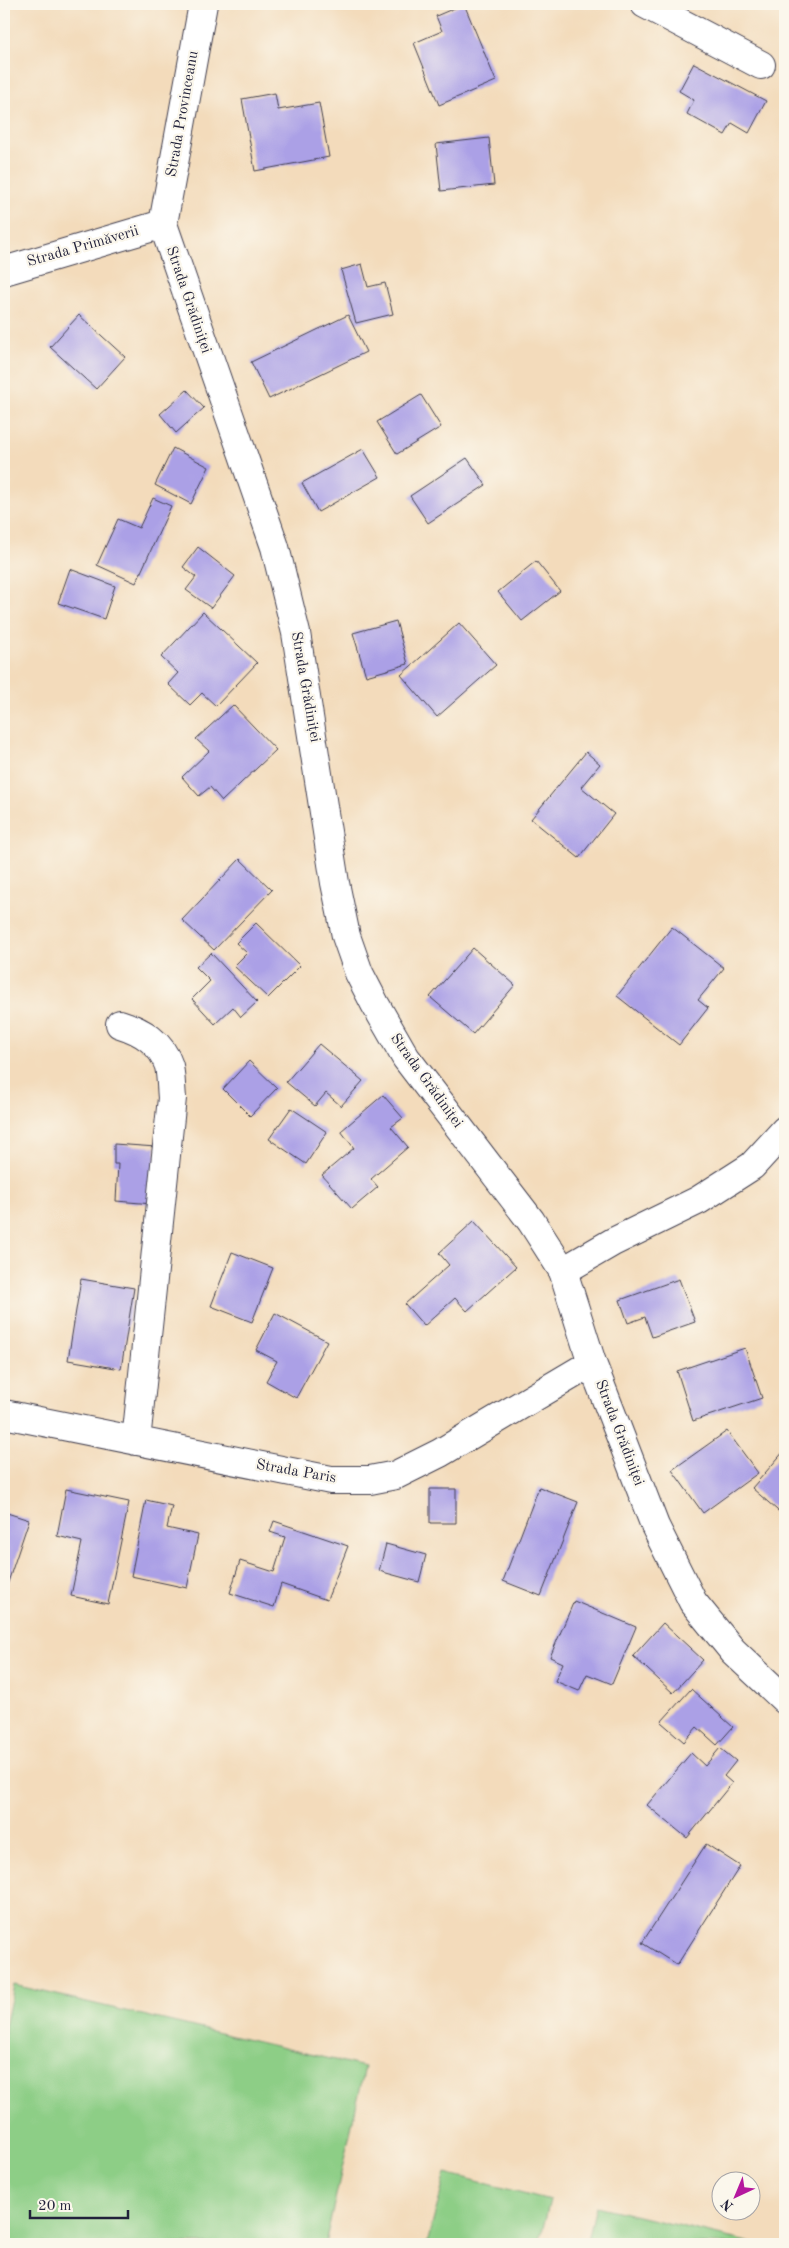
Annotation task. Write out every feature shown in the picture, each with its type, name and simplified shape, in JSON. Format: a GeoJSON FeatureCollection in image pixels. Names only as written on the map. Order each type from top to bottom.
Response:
{"type":"FeatureCollection","features":[{"type":"Feature","properties":{"kind":"street","name":"Strada Provinceanu"},"geometry":{"type":"LineString","coordinates":[[163,224],[203,4]]}},
{"type":"Feature","properties":{"kind":"street"},"geometry":{"type":"LineString","coordinates":[[644,4],[761,65]]}},
{"type":"Feature","properties":{"kind":"street","name":"Strada Primăverii"},"geometry":{"type":"LineString","coordinates":[[4,271],[163,224]]}},
{"type":"Feature","properties":{"kind":"street","name":"Strada Grădiniței"},"geometry":{"type":"LineString","coordinates":[[163,224],[275,547],[296,634],[335,883],[346,936],[359,973],[406,1058],[531,1221],[563,1271],[592,1362],[655,1526],[693,1602],[733,1651],[785,1700]]}},
{"type":"Feature","properties":{"kind":"street"},"geometry":{"type":"LineString","coordinates":[[120,1024],[141,1030],[158,1047],[169,1066],[172,1098],[136,1441]]}},
{"type":"Feature","properties":{"kind":"street"},"geometry":{"type":"LineString","coordinates":[[563,1271],[613,1242],[699,1200],[752,1166],[785,1130]]}},
{"type":"Feature","properties":{"kind":"street","name":"Strada Paris"},"geometry":{"type":"LineString","coordinates":[[4,1414],[330,1480],[370,1480],[396,1475],[440,1453],[592,1362]]}},
{"type":"Feature","properties":{"kind":"green space"},"geometry":{"type":"Polygon","coordinates":[[[14,1985],[365,2067],[325,2244],[4,2244],[4,2031],[14,1985]]]}},
{"type":"Feature","properties":{"kind":"green space"},"geometry":{"type":"Polygon","coordinates":[[[446,2173],[550,2200],[539,2244],[427,2244],[446,2173]]]}},
{"type":"Feature","properties":{"kind":"green space"},"geometry":{"type":"Polygon","coordinates":[[[596,2206],[756,2244],[587,2244],[596,2206]]]}},
{"type":"Feature","properties":{"kind":"building"},"geometry":{"type":"Polygon","coordinates":[[[464,4],[496,81],[439,105],[414,43],[442,31],[436,16],[464,4]]]}},
{"type":"Feature","properties":{"kind":"building"},"geometry":{"type":"Polygon","coordinates":[[[694,63],[766,101],[749,133],[732,123],[725,135],[687,114],[694,100],[679,91],[694,63]]]}},
{"type":"Feature","properties":{"kind":"building"},"geometry":{"type":"Polygon","coordinates":[[[275,93],[278,110],[319,103],[329,157],[255,171],[242,99],[275,93]]]}},
{"type":"Feature","properties":{"kind":"building"},"geometry":{"type":"Polygon","coordinates":[[[489,138],[494,185],[441,191],[436,144],[489,138]]]}},
{"type":"Feature","properties":{"kind":"building"},"geometry":{"type":"Polygon","coordinates":[[[362,264],[368,287],[385,283],[393,314],[356,323],[341,270],[362,264]]]}},
{"type":"Feature","properties":{"kind":"building"},"geometry":{"type":"Polygon","coordinates":[[[79,315],[125,357],[96,389],[50,347],[79,315]]]}},
{"type":"Feature","properties":{"kind":"building"},"geometry":{"type":"Polygon","coordinates":[[[348,315],[366,352],[269,399],[251,362],[348,315]]]}},
{"type":"Feature","properties":{"kind":"building"},"geometry":{"type":"Polygon","coordinates":[[[187,390],[204,408],[176,433],[160,414],[187,390]]]}},
{"type":"Feature","properties":{"kind":"building"},"geometry":{"type":"Polygon","coordinates":[[[421,395],[441,427],[397,454],[377,422],[421,395]]]}},
{"type":"Feature","properties":{"kind":"building"},"geometry":{"type":"Polygon","coordinates":[[[173,448],[209,467],[191,504],[155,485],[173,448]]]}},
{"type":"Feature","properties":{"kind":"building"},"geometry":{"type":"Polygon","coordinates":[[[363,449],[380,477],[318,512],[302,483],[363,449]]]}},
{"type":"Feature","properties":{"kind":"building"},"geometry":{"type":"Polygon","coordinates":[[[467,458],[486,485],[428,523],[410,496],[467,458]]]}},
{"type":"Feature","properties":{"kind":"building"},"geometry":{"type":"Polygon","coordinates":[[[153,498],[171,506],[136,583],[97,565],[118,519],[139,528],[153,498]]]}},
{"type":"Feature","properties":{"kind":"building"},"geometry":{"type":"Polygon","coordinates":[[[198,547],[235,576],[211,608],[186,590],[196,577],[183,567],[198,547]]]}},
{"type":"Feature","properties":{"kind":"building"},"geometry":{"type":"Polygon","coordinates":[[[536,561],[560,591],[522,621],[498,592],[536,561]]]}},
{"type":"Feature","properties":{"kind":"building"},"geometry":{"type":"Polygon","coordinates":[[[70,569],[115,586],[104,619],[58,603],[70,569]]]}},
{"type":"Feature","properties":{"kind":"building"},"geometry":{"type":"Polygon","coordinates":[[[203,612],[257,663],[216,706],[202,693],[190,705],[168,684],[178,673],[161,657],[203,612]]]}},
{"type":"Feature","properties":{"kind":"building"},"geometry":{"type":"Polygon","coordinates":[[[396,621],[408,664],[366,676],[353,633],[396,621]]]}},
{"type":"Feature","properties":{"kind":"building"},"geometry":{"type":"Polygon","coordinates":[[[459,623],[496,665],[437,717],[401,675],[459,623]]]}},
{"type":"Feature","properties":{"kind":"building"},"geometry":{"type":"Polygon","coordinates":[[[233,705],[276,750],[222,801],[210,787],[199,796],[182,777],[209,751],[196,739],[233,705]]]}},
{"type":"Feature","properties":{"kind":"building"},"geometry":{"type":"Polygon","coordinates":[[[586,752],[600,764],[581,787],[614,814],[579,858],[531,819],[586,752]]]}},
{"type":"Feature","properties":{"kind":"building"},"geometry":{"type":"Polygon","coordinates":[[[240,859],[272,890],[214,950],[182,920],[240,859]]]}},
{"type":"Feature","properties":{"kind":"building"},"geometry":{"type":"Polygon","coordinates":[[[256,923],[300,966],[268,998],[234,966],[247,953],[236,943],[256,923]]]}},
{"type":"Feature","properties":{"kind":"building"},"geometry":{"type":"Polygon","coordinates":[[[672,927],[724,968],[698,1000],[708,1008],[679,1045],[617,996],[672,927]]]}},
{"type":"Feature","properties":{"kind":"building"},"geometry":{"type":"Polygon","coordinates":[[[473,948],[515,985],[473,1034],[430,997],[473,948]]]}},
{"type":"Feature","properties":{"kind":"building"},"geometry":{"type":"Polygon","coordinates":[[[211,953],[257,1002],[241,1017],[233,1007],[215,1024],[192,999],[210,981],[196,967],[211,953]]]}},
{"type":"Feature","properties":{"kind":"building"},"geometry":{"type":"Polygon","coordinates":[[[319,1044],[363,1081],[341,1106],[326,1093],[315,1106],[286,1082],[319,1044]]]}},
{"type":"Feature","properties":{"kind":"building"},"geometry":{"type":"Polygon","coordinates":[[[249,1061],[277,1088],[250,1116],[223,1089],[249,1061]]]}},
{"type":"Feature","properties":{"kind":"building"},"geometry":{"type":"Polygon","coordinates":[[[383,1095],[403,1118],[391,1127],[408,1147],[371,1179],[378,1187],[352,1209],[322,1175],[354,1148],[341,1131],[383,1095]]]}},
{"type":"Feature","properties":{"kind":"building"},"geometry":{"type":"Polygon","coordinates":[[[291,1108],[327,1132],[306,1164],[269,1139],[291,1108]]]}},
{"type":"Feature","properties":{"kind":"building"},"geometry":{"type":"Polygon","coordinates":[[[114,1144],[156,1147],[153,1204],[116,1201],[118,1164],[114,1164],[114,1144]]]}},
{"type":"Feature","properties":{"kind":"building"},"geometry":{"type":"Polygon","coordinates":[[[474,1221],[516,1267],[467,1311],[455,1298],[424,1326],[405,1304],[449,1265],[439,1253],[474,1221]]]}},
{"type":"Feature","properties":{"kind":"building"},"geometry":{"type":"Polygon","coordinates":[[[232,1252],[273,1268],[252,1322],[211,1306],[232,1252]]]}},
{"type":"Feature","properties":{"kind":"building"},"geometry":{"type":"Polygon","coordinates":[[[81,1279],[134,1288],[121,1369],[68,1360],[81,1279]]]}},
{"type":"Feature","properties":{"kind":"building"},"geometry":{"type":"Polygon","coordinates":[[[679,1279],[695,1322],[652,1337],[645,1317],[628,1323],[620,1300],[679,1279]]]}},
{"type":"Feature","properties":{"kind":"building"},"geometry":{"type":"Polygon","coordinates":[[[275,1313],[327,1341],[296,1398],[266,1381],[277,1361],[256,1350],[275,1313]]]}},
{"type":"Feature","properties":{"kind":"building"},"geometry":{"type":"Polygon","coordinates":[[[745,1348],[762,1398],[693,1421],[677,1371],[745,1348]]]}},
{"type":"Feature","properties":{"kind":"building"},"geometry":{"type":"Polygon","coordinates":[[[727,1431],[758,1473],[703,1513],[672,1470],[727,1431]]]}},
{"type":"Feature","properties":{"kind":"building"},"geometry":{"type":"Polygon","coordinates":[[[785,1450],[785,1517],[752,1488],[785,1450]]]}},
{"type":"Feature","properties":{"kind":"building"},"geometry":{"type":"Polygon","coordinates":[[[539,1487],[578,1502],[541,1596],[503,1581],[539,1487]]]}},
{"type":"Feature","properties":{"kind":"building"},"geometry":{"type":"Polygon","coordinates":[[[66,1489],[129,1502],[108,1604],[71,1596],[82,1542],[57,1536],[66,1489]]]}},
{"type":"Feature","properties":{"kind":"building"},"geometry":{"type":"Polygon","coordinates":[[[430,1489],[456,1489],[456,1523],[430,1523],[430,1489]]]}},
{"type":"Feature","properties":{"kind":"building"},"geometry":{"type":"Polygon","coordinates":[[[146,1500],[172,1506],[167,1528],[198,1535],[187,1588],[131,1576],[146,1500]]]}},
{"type":"Feature","properties":{"kind":"building"},"geometry":{"type":"Polygon","coordinates":[[[4,1512],[29,1520],[4,1594],[4,1512]]]}},
{"type":"Feature","properties":{"kind":"building"},"geometry":{"type":"Polygon","coordinates":[[[274,1521],[348,1546],[327,1600],[281,1584],[274,1607],[230,1593],[240,1561],[274,1572],[285,1537],[270,1532],[274,1521]]]}},
{"type":"Feature","properties":{"kind":"building"},"geometry":{"type":"Polygon","coordinates":[[[386,1544],[426,1555],[419,1582],[379,1571],[386,1544]]]}},
{"type":"Feature","properties":{"kind":"building"},"geometry":{"type":"Polygon","coordinates":[[[574,1601],[636,1627],[612,1684],[587,1674],[579,1691],[555,1681],[563,1663],[550,1657],[574,1601]]]}},
{"type":"Feature","properties":{"kind":"building"},"geometry":{"type":"Polygon","coordinates":[[[663,1623],[703,1660],[673,1693],[633,1656],[663,1623]]]}},
{"type":"Feature","properties":{"kind":"building"},"geometry":{"type":"Polygon","coordinates":[[[691,1689],[733,1727],[717,1745],[697,1727],[684,1742],[661,1722],[691,1689]]]}},
{"type":"Feature","properties":{"kind":"building"},"geometry":{"type":"Polygon","coordinates":[[[720,1748],[736,1761],[724,1776],[732,1783],[687,1838],[647,1805],[691,1753],[705,1766],[720,1748]]]}},
{"type":"Feature","properties":{"kind":"building"},"geometry":{"type":"Polygon","coordinates":[[[706,1844],[740,1866],[677,1965],[642,1943],[706,1844]]]}}]}
